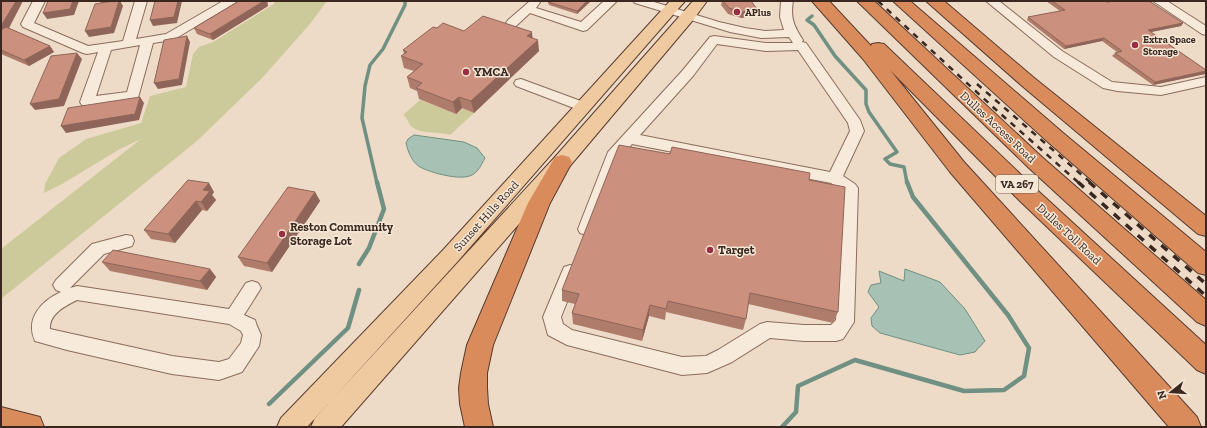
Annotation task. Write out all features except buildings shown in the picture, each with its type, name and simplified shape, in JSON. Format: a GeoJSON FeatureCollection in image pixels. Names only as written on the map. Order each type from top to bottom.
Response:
{"type":"FeatureCollection","features":[{"type":"Feature","properties":{"kind":"highway"},"geometry":{"type":"LineString","coordinates":[[820,1],[864,50],[957,167],[1187,427]]}},
{"type":"Feature","properties":{"kind":"highway","name":"Dulles Toll Road"},"geometry":{"type":"LineString","coordinates":[[832,1],[984,153],[1206,362]]}},
{"type":"Feature","properties":{"kind":"highway","name":"Dulles Access Road"},"geometry":{"type":"LineString","coordinates":[[865,1],[1036,163],[1206,315]]}},
{"type":"Feature","properties":{"kind":"highway"},"geometry":{"type":"LineString","coordinates":[[901,1],[1055,137],[1206,266]]}},
{"type":"Feature","properties":{"kind":"highway"},"geometry":{"type":"LineString","coordinates":[[934,1],[1027,81],[1206,228]]}},
{"type":"Feature","properties":{"kind":"highway"},"geometry":{"type":"LineString","coordinates":[[1027,81],[1126,151],[1206,213]]}},
{"type":"Feature","properties":{"kind":"highway"},"geometry":{"type":"LineString","coordinates":[[479,427],[474,404],[473,388],[475,366],[480,345],[539,203],[562,162]]}},
{"type":"Feature","properties":{"kind":"highway"},"geometry":{"type":"LineString","coordinates":[[1,420],[30,427]]}},
{"type":"Feature","properties":{"kind":"main road","name":"Sunset Hills Road"},"geometry":{"type":"LineString","coordinates":[[290,427],[451,255],[584,107],[672,4]]}},
{"type":"Feature","properties":{"kind":"main road","name":"Sunset Hills Road"},"geometry":{"type":"LineString","coordinates":[[324,427],[562,162],[693,10]]}},
{"type":"Feature","properties":{"kind":"street"},"geometry":{"type":"LineString","coordinates":[[39,1],[27,24],[87,50],[169,37],[231,1]]}},
{"type":"Feature","properties":{"kind":"street"},"geometry":{"type":"LineString","coordinates":[[128,44],[141,1]]}},
{"type":"Feature","properties":{"kind":"street"},"geometry":{"type":"LineString","coordinates":[[512,23],[537,1]]}},
{"type":"Feature","properties":{"kind":"street"},"geometry":{"type":"LineString","coordinates":[[528,9],[583,27],[611,1]]}},
{"type":"Feature","properties":{"kind":"street"},"geometry":{"type":"LineString","coordinates":[[639,1],[672,4],[746,26],[789,29]]}},
{"type":"Feature","properties":{"kind":"street"},"geometry":{"type":"LineString","coordinates":[[787,1],[785,9],[789,29],[855,123],[857,131],[836,178]]}},
{"type":"Feature","properties":{"kind":"street"},"geometry":{"type":"LineString","coordinates":[[992,1],[1058,54],[1108,85],[1161,91],[1206,81]]}},
{"type":"Feature","properties":{"kind":"street"},"geometry":{"type":"LineString","coordinates":[[1159,1],[1206,31]]}},
{"type":"Feature","properties":{"kind":"street"},"geometry":{"type":"LineString","coordinates":[[693,10],[729,30],[761,40],[789,29]]}},
{"type":"Feature","properties":{"kind":"street"},"geometry":{"type":"LineString","coordinates":[[106,47],[87,102],[133,95],[148,40]]}},
{"type":"Feature","properties":{"kind":"street"},"geometry":{"type":"LineString","coordinates":[[628,138],[836,178],[850,188],[845,322],[836,333],[804,333],[767,330],[725,356],[707,364],[682,366],[567,337],[555,328],[552,317],[613,156],[628,138],[688,73],[714,40],[761,40],[802,46]]}},
{"type":"Feature","properties":{"kind":"street"},"geometry":{"type":"LineString","coordinates":[[521,83],[584,107]]}},
{"type":"Feature","properties":{"kind":"street"},"geometry":{"type":"LineString","coordinates":[[62,285],[98,249],[126,241]]}},
{"type":"Feature","properties":{"kind":"street"},"geometry":{"type":"LineString","coordinates":[[233,318],[252,288]]}},
{"type":"Feature","properties":{"kind":"street"},"geometry":{"type":"LineString","coordinates":[[77,293],[233,318],[248,326],[252,336],[250,346],[234,366],[218,371],[172,365],[67,342],[42,335],[39,328],[40,319],[56,302],[66,296],[77,293]]}},
{"type":"Feature","properties":{"kind":"shaded area"},"geometry":{"type":"Polygon","coordinates":[[[275,1],[327,1],[310,24],[263,77],[197,141],[1,299],[1,249],[141,139],[120,149],[62,184],[44,193],[45,184],[59,158],[86,139],[141,123],[150,96],[186,87],[193,54],[199,47],[213,42],[274,4],[275,1]]]}},
{"type":"Feature","properties":{"kind":"shaded area"},"geometry":{"type":"Polygon","coordinates":[[[420,100],[456,114],[462,108],[474,113],[450,135],[421,131],[412,127],[403,115],[420,100]]]}},
{"type":"Feature","properties":{"kind":"shaded area"},"geometry":{"type":"Polygon","coordinates":[[[414,135],[464,142],[477,148],[485,158],[480,168],[472,175],[467,177],[446,176],[431,172],[417,165],[409,153],[406,143],[408,139],[414,135]]]}},
{"type":"Feature","properties":{"kind":"shaded area"},"geometry":{"type":"Polygon","coordinates":[[[905,269],[940,282],[965,309],[985,341],[975,352],[960,355],[880,333],[872,326],[871,318],[879,307],[868,292],[871,285],[881,283],[879,271],[904,281],[905,269]]]}},
{"type":"Feature","properties":{"kind":"waterway"},"geometry":{"type":"LineString","coordinates":[[377,183],[362,118],[365,86],[370,65],[383,49],[405,5],[405,1]]}},
{"type":"Feature","properties":{"kind":"waterway"},"geometry":{"type":"LineString","coordinates":[[812,16],[807,20],[814,25],[835,56],[866,90],[866,104],[869,112],[897,152],[885,159],[890,164],[904,167],[907,183]]}},
{"type":"Feature","properties":{"kind":"waterway"},"geometry":{"type":"LineString","coordinates":[[359,264],[369,248],[384,209],[377,182]]}},
{"type":"Feature","properties":{"kind":"waterway"},"geometry":{"type":"LineString","coordinates":[[782,427],[796,412],[798,386],[855,360],[964,391],[1004,390],[1024,376],[1029,348],[1008,315],[913,197],[907,182]]}},
{"type":"Feature","properties":{"kind":"waterway"},"geometry":{"type":"LineString","coordinates":[[269,404],[348,328],[359,290]]}},
{"type":"Feature","properties":{"kind":"railway"},"geometry":{"type":"LineString","coordinates":[[878,1],[994,108],[1079,183]]}},
{"type":"Feature","properties":{"kind":"railway"},"geometry":{"type":"LineString","coordinates":[[977,84],[1091,183]]}},
{"type":"Feature","properties":{"kind":"railway"},"geometry":{"type":"LineString","coordinates":[[1078,182],[1206,296]]}},
{"type":"Feature","properties":{"kind":"railway"},"geometry":{"type":"LineString","coordinates":[[1089,182],[1206,284]]}},
{"type":"Feature","properties":{"kind":"place","name":"APlus"},"geometry":{"type":"Point","coordinates":[737,12]}},
{"type":"Feature","properties":{"kind":"place","name":"Extra Space Storage"},"geometry":{"type":"Point","coordinates":[1135,45]}},
{"type":"Feature","properties":{"kind":"place","name":"YMCA"},"geometry":{"type":"Point","coordinates":[466,72]}},
{"type":"Feature","properties":{"kind":"place","name":"Reston Community Storage Lot"},"geometry":{"type":"Point","coordinates":[282,234]}},
{"type":"Feature","properties":{"kind":"place","name":"Target"},"geometry":{"type":"Point","coordinates":[710,250]}}]}
